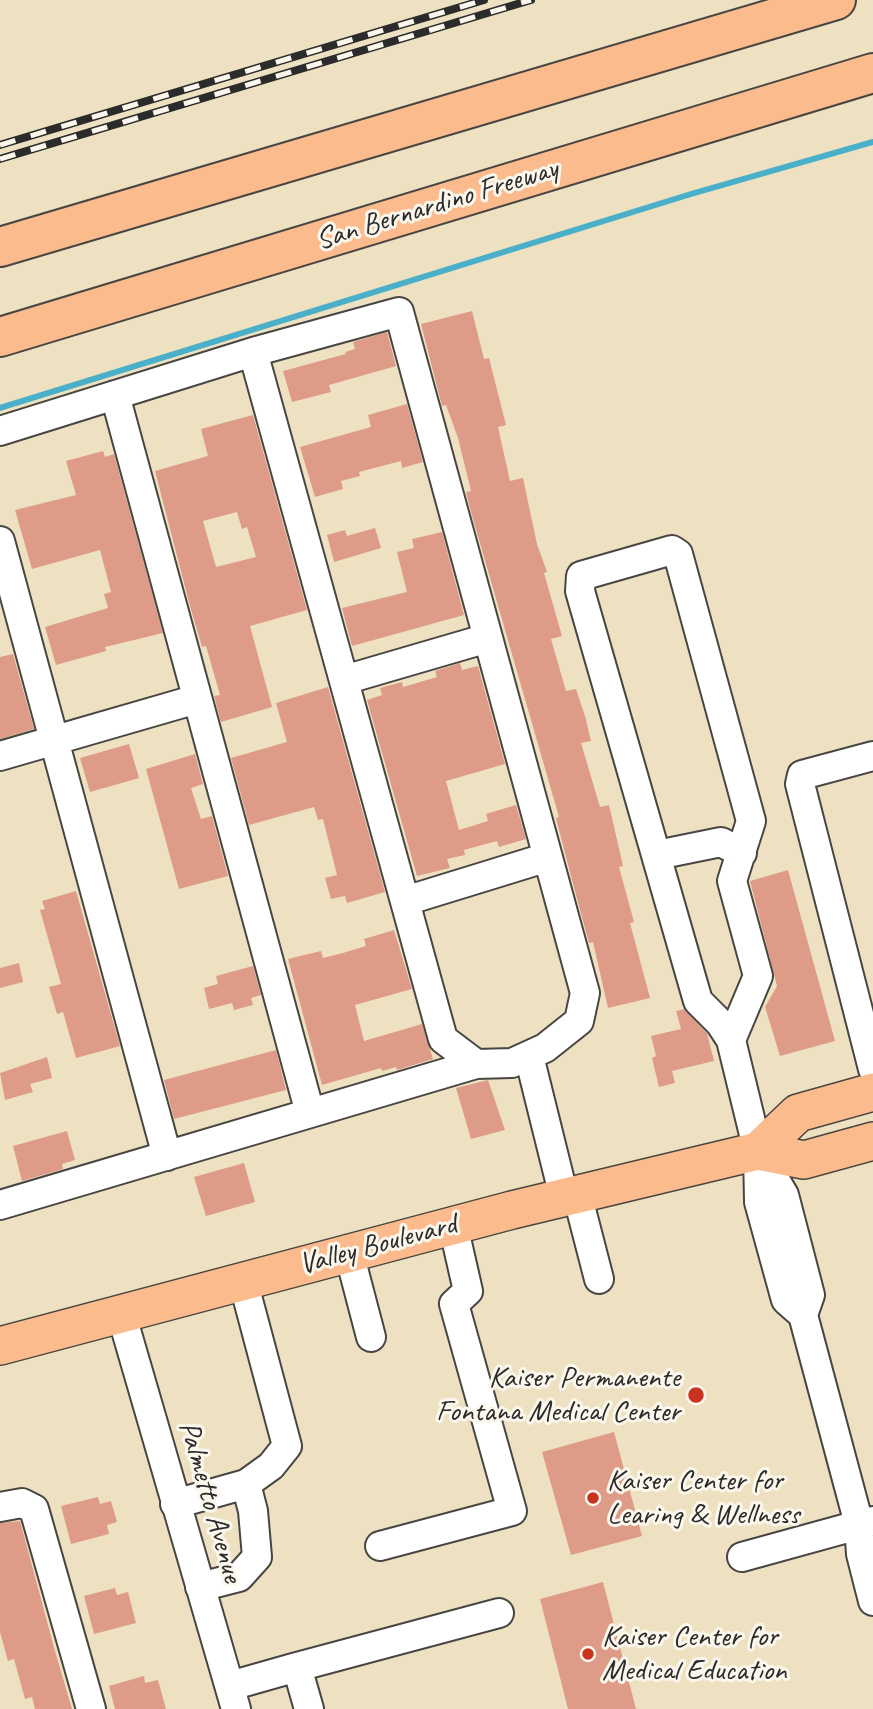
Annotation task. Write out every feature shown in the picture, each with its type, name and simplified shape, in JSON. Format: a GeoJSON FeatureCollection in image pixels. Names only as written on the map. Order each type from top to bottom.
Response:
{"type":"FeatureCollection","features":[{"type":"Feature","properties":{"kind":"highway"},"geometry":{"type":"LineString","coordinates":[[502,98],[755,0]]}},
{"type":"Feature","properties":{"kind":"highway"},"geometry":{"type":"LineString","coordinates":[[0,247],[836,0]]}},
{"type":"Feature","properties":{"kind":"highway","name":"San Bernardino Freeway"},"geometry":{"type":"LineString","coordinates":[[0,337],[873,73]]}},
{"type":"Feature","properties":{"kind":"main road","name":"Valley Boulevard"},"geometry":{"type":"LineString","coordinates":[[758,1150],[798,1113],[873,1092]]}},
{"type":"Feature","properties":{"kind":"main road","name":"Valley Boulevard"},"geometry":{"type":"LineString","coordinates":[[0,1346],[453,1225],[758,1150],[804,1160],[873,1141]]}},
{"type":"Feature","properties":{"kind":"street"},"geometry":{"type":"LineString","coordinates":[[0,431],[253,352],[399,312],[585,993],[579,1021],[545,1048],[512,1063],[476,1064],[0,1205]]}},
{"type":"Feature","properties":{"kind":"street"},"geometry":{"type":"LineString","coordinates":[[253,352],[443,1039],[476,1064]]}},
{"type":"Feature","properties":{"kind":"street"},"geometry":{"type":"LineString","coordinates":[[115,395],[310,1113]]}},
{"type":"Feature","properties":{"kind":"street"},"geometry":{"type":"LineString","coordinates":[[0,541],[167,1156]]}},
{"type":"Feature","properties":{"kind":"street"},"geometry":{"type":"LineString","coordinates":[[731,1040],[758,976],[732,881],[751,821],[678,554],[672,550],[581,576],[580,591],[698,1001],[720,1023],[731,1040],[758,1150],[759,1202],[786,1300],[803,1315],[866,1522],[861,1555],[873,1601]]}},
{"type":"Feature","properties":{"kind":"street"},"geometry":{"type":"LineString","coordinates":[[344,680],[488,638]]}},
{"type":"Feature","properties":{"kind":"street"},"geometry":{"type":"LineString","coordinates":[[0,756],[197,699]]}},
{"type":"Feature","properties":{"kind":"street"},"geometry":{"type":"LineString","coordinates":[[873,756],[802,775],[800,784],[873,1069]]}},
{"type":"Feature","properties":{"kind":"street"},"geometry":{"type":"LineString","coordinates":[[657,855],[721,842],[742,853]]}},
{"type":"Feature","properties":{"kind":"street"},"geometry":{"type":"LineString","coordinates":[[405,901],[548,857]]}},
{"type":"Feature","properties":{"kind":"street"},"geometry":{"type":"LineString","coordinates":[[529,1056],[570,1196],[599,1279]]}},
{"type":"Feature","properties":{"kind":"street"},"geometry":{"type":"LineString","coordinates":[[380,1546],[512,1511],[454,1304],[468,1291],[453,1225]]}},
{"type":"Feature","properties":{"kind":"street"},"geometry":{"type":"LineString","coordinates":[[349,1253],[371,1337]]}},
{"type":"Feature","properties":{"kind":"street"},"geometry":{"type":"LineString","coordinates":[[175,1504],[246,1484],[271,1466],[287,1446],[243,1281]]}},
{"type":"Feature","properties":{"kind":"street","name":"Palmetto Avenue"},"geometry":{"type":"LineString","coordinates":[[121,1313],[233,1698]]}},
{"type":"Feature","properties":{"kind":"street"},"geometry":{"type":"LineString","coordinates":[[200,1587],[239,1577],[257,1557],[253,1511],[246,1484]]}},
{"type":"Feature","properties":{"kind":"street"},"geometry":{"type":"LineString","coordinates":[[0,1507],[22,1503],[34,1509],[91,1709]]}},
{"type":"Feature","properties":{"kind":"street"},"geometry":{"type":"LineString","coordinates":[[742,1557],[866,1522]]}},
{"type":"Feature","properties":{"kind":"street"},"geometry":{"type":"LineString","coordinates":[[233,1698],[297,1667],[499,1613]]}},
{"type":"Feature","properties":{"kind":"street"},"geometry":{"type":"LineString","coordinates":[[297,1667],[309,1709]]}},
{"type":"Feature","properties":{"kind":"building"},"geometry":{"type":"Polygon","coordinates":[[[472,311],[484,359],[489,358],[506,425],[498,427],[510,481],[523,478],[537,544],[547,572],[544,573],[562,636],[551,639],[566,691],[576,689],[585,716],[591,741],[581,743],[600,807],[609,805],[623,866],[619,867],[634,922],[630,923],[650,998],[608,1008],[593,942],[589,943],[556,818],[559,817],[471,512],[466,492],[471,491],[458,438],[446,405],[442,406],[421,324],[472,311]]]}},
{"type":"Feature","properties":{"kind":"building"},"geometry":{"type":"Polygon","coordinates":[[[387,332],[396,366],[329,385],[331,392],[292,402],[283,371],[346,354],[345,352],[355,349],[353,342],[387,332]]]}},
{"type":"Feature","properties":{"kind":"building"},"geometry":{"type":"Polygon","coordinates":[[[407,404],[423,462],[402,468],[401,461],[359,472],[360,476],[341,481],[343,489],[315,497],[300,447],[371,427],[368,415],[407,404]]]}},
{"type":"Feature","properties":{"kind":"building"},"geometry":{"type":"Polygon","coordinates":[[[253,415],[307,610],[250,626],[272,707],[221,722],[214,696],[220,695],[206,646],[202,647],[190,606],[155,471],[208,456],[201,429],[253,415]],[[237,512],[203,521],[216,567],[256,557],[247,527],[242,529],[237,512]]]}},
{"type":"Feature","properties":{"kind":"building"},"geometry":{"type":"Polygon","coordinates":[[[103,451],[105,457],[114,454],[163,633],[105,647],[106,651],[56,665],[45,627],[108,608],[104,594],[111,592],[100,550],[32,569],[15,510],[76,495],[66,461],[103,451]]]}},
{"type":"Feature","properties":{"kind":"building"},"geometry":{"type":"Polygon","coordinates":[[[375,528],[381,548],[334,562],[327,535],[345,530],[347,536],[375,528]]]}},
{"type":"Feature","properties":{"kind":"building"},"geometry":{"type":"Polygon","coordinates":[[[442,532],[464,615],[352,646],[342,608],[407,592],[397,552],[414,548],[412,539],[442,532]]]}},
{"type":"Feature","properties":{"kind":"building"},"geometry":{"type":"Polygon","coordinates":[[[13,654],[34,729],[0,739],[0,657],[13,654]]]}},
{"type":"Feature","properties":{"kind":"building"},"geometry":{"type":"Polygon","coordinates":[[[460,663],[462,670],[478,666],[505,764],[446,781],[459,830],[488,821],[486,814],[516,805],[526,839],[499,847],[497,841],[464,850],[465,855],[447,859],[450,868],[417,876],[367,700],[382,695],[380,688],[402,682],[403,687],[437,677],[435,671],[460,663]]]}},
{"type":"Feature","properties":{"kind":"building"},"geometry":{"type":"Polygon","coordinates":[[[328,687],[385,892],[347,903],[345,896],[331,899],[325,878],[337,875],[323,819],[318,820],[314,807],[249,825],[231,758],[287,742],[276,703],[328,687]]]}},
{"type":"Feature","properties":{"kind":"building"},"geometry":{"type":"Polygon","coordinates":[[[129,744],[139,778],[90,792],[80,758],[129,744]]]}},
{"type":"Feature","properties":{"kind":"building"},"geometry":{"type":"Polygon","coordinates":[[[195,754],[203,784],[191,788],[201,819],[212,816],[228,876],[179,889],[146,769],[195,754]]]}},
{"type":"Feature","properties":{"kind":"building"},"geometry":{"type":"Polygon","coordinates":[[[788,870],[835,1041],[780,1056],[765,1007],[777,986],[750,881],[788,870]]]}},
{"type":"Feature","properties":{"kind":"building"},"geometry":{"type":"Polygon","coordinates":[[[76,891],[120,1046],[76,1058],[63,1012],[57,1014],[49,987],[61,984],[40,910],[45,909],[42,901],[76,891]]]}},
{"type":"Feature","properties":{"kind":"building"},"geometry":{"type":"Polygon","coordinates":[[[394,930],[412,989],[355,1005],[364,1041],[422,1024],[433,1059],[397,1070],[396,1067],[382,1071],[381,1068],[322,1085],[288,959],[321,951],[323,958],[343,953],[366,946],[364,939],[394,930]]]}},
{"type":"Feature","properties":{"kind":"building"},"geometry":{"type":"Polygon","coordinates":[[[19,963],[23,982],[0,988],[0,968],[19,963]]]}},
{"type":"Feature","properties":{"kind":"building"},"geometry":{"type":"Polygon","coordinates":[[[253,966],[261,995],[251,998],[253,1005],[234,1010],[232,1003],[209,1009],[204,988],[218,984],[216,976],[253,966]]]}},
{"type":"Feature","properties":{"kind":"building"},"geometry":{"type":"Polygon","coordinates":[[[684,1009],[707,1033],[714,1061],[672,1071],[675,1083],[659,1087],[652,1058],[656,1056],[651,1036],[681,1029],[676,1011],[684,1009]]]}},
{"type":"Feature","properties":{"kind":"building"},"geometry":{"type":"Polygon","coordinates":[[[276,1050],[286,1090],[174,1119],[164,1080],[276,1050]]]}},
{"type":"Feature","properties":{"kind":"building"},"geometry":{"type":"Polygon","coordinates":[[[47,1057],[52,1078],[30,1084],[33,1092],[5,1100],[0,1073],[47,1057]]]}},
{"type":"Feature","properties":{"kind":"building"},"geometry":{"type":"Polygon","coordinates":[[[488,1080],[505,1130],[471,1139],[456,1088],[488,1080]]]}},
{"type":"Feature","properties":{"kind":"building"},"geometry":{"type":"Polygon","coordinates":[[[67,1131],[75,1160],[62,1164],[63,1169],[22,1181],[13,1146],[67,1131]]]}},
{"type":"Feature","properties":{"kind":"building"},"geometry":{"type":"Polygon","coordinates":[[[244,1163],[255,1202],[206,1216],[194,1177],[244,1163]]]}},
{"type":"Feature","properties":{"kind":"building","name":"Kaiser Center for Learing & Wellness"},"geometry":{"type":"Polygon","coordinates":[[[614,1432],[642,1536],[571,1555],[542,1452],[614,1432]]]}},
{"type":"Feature","properties":{"kind":"building"},"geometry":{"type":"Polygon","coordinates":[[[98,1497],[100,1504],[111,1501],[117,1522],[107,1525],[109,1534],[71,1544],[61,1506],[98,1497]]]}},
{"type":"Feature","properties":{"kind":"building"},"geometry":{"type":"Polygon","coordinates":[[[20,1521],[72,1709],[35,1709],[32,1697],[25,1699],[14,1659],[8,1661],[0,1632],[0,1523],[20,1521]]]}},
{"type":"Feature","properties":{"kind":"building","name":"Kaiser Center for Medical Education"},"geometry":{"type":"Polygon","coordinates":[[[603,1582],[636,1709],[568,1709],[540,1599],[603,1582]]]}},
{"type":"Feature","properties":{"kind":"building"},"geometry":{"type":"Polygon","coordinates":[[[115,1588],[117,1595],[128,1592],[136,1623],[94,1634],[84,1596],[115,1588]]]}},
{"type":"Feature","properties":{"kind":"building"},"geometry":{"type":"Polygon","coordinates":[[[144,1676],[145,1683],[158,1680],[166,1709],[115,1709],[109,1686],[144,1676]]]}},
{"type":"Feature","properties":{"kind":"waterway"},"geometry":{"type":"LineString","coordinates":[[0,408],[691,194],[873,142]]}},
{"type":"Feature","properties":{"kind":"railway"},"geometry":{"type":"LineString","coordinates":[[0,145],[484,0]]}},
{"type":"Feature","properties":{"kind":"railway"},"geometry":{"type":"LineString","coordinates":[[0,159],[531,0]]}},
{"type":"Feature","properties":{"kind":"place","name":"Kaiser Permanente Fontana Medical Center"},"geometry":{"type":"Point","coordinates":[696,1395]}},
{"type":"Feature","properties":{"kind":"place","name":"Kaiser Center for Learing & Wellness"},"geometry":{"type":"Point","coordinates":[593,1498]}},
{"type":"Feature","properties":{"kind":"place","name":"Kaiser Center for Medical Education"},"geometry":{"type":"Point","coordinates":[588,1654]}}]}
